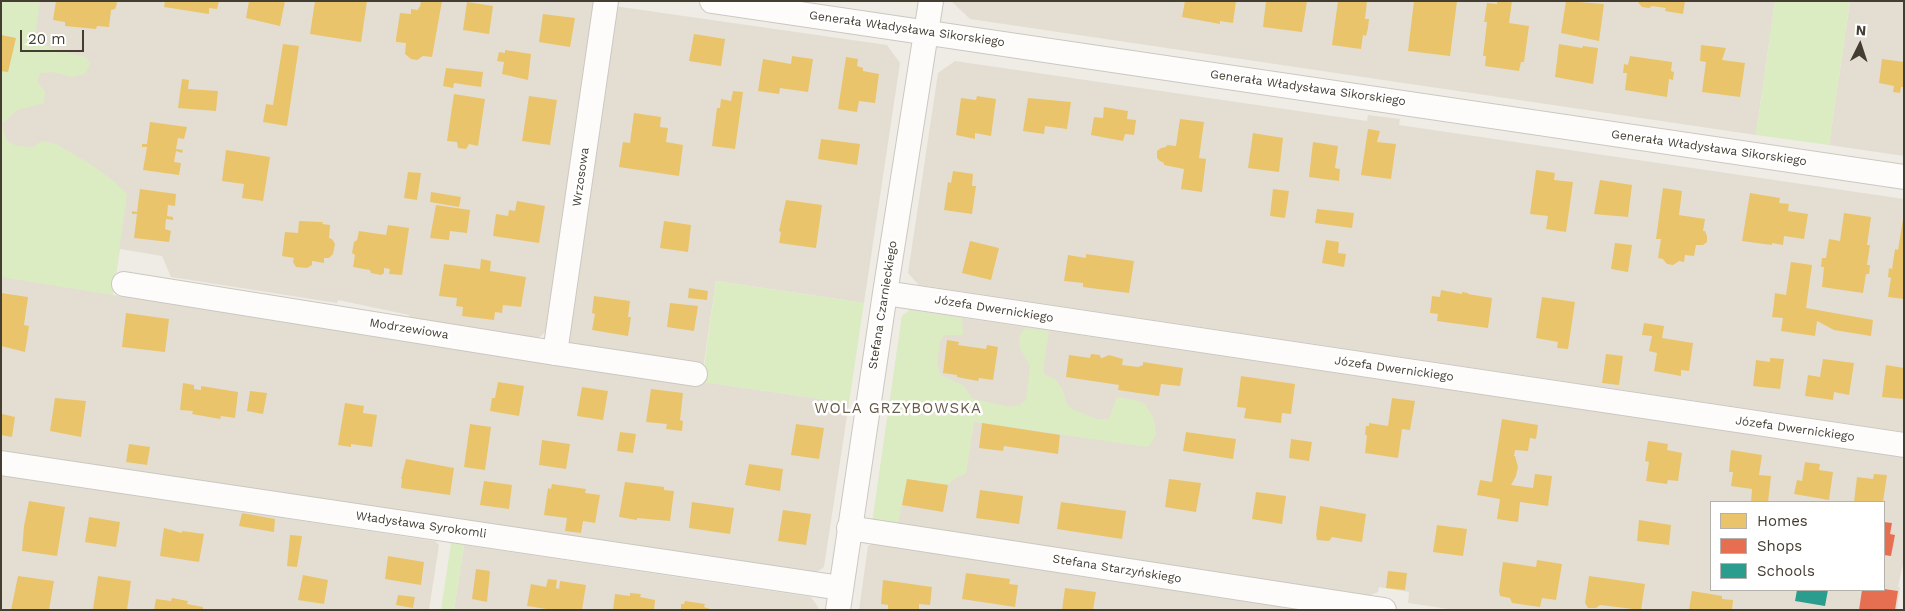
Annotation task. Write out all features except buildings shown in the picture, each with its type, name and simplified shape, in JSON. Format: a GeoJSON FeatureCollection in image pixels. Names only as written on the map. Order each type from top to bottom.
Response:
{"type":"FeatureCollection","features":[{"type":"Feature","properties":{"kind":"street","name":"Wrzosowa"},"geometry":{"type":"LineString","coordinates":[[555,353],[606,1]]}},
{"type":"Feature","properties":{"kind":"street","name":"Generała Władysława Sikorskiego"},"geometry":{"type":"LineString","coordinates":[[712,1],[1904,177]]}},
{"type":"Feature","properties":{"kind":"street","name":"Stefana Czarnieckiego"},"geometry":{"type":"LineString","coordinates":[[839,599],[931,1]]}},
{"type":"Feature","properties":{"kind":"street","name":"Modrzewiowa"},"geometry":{"type":"LineString","coordinates":[[124,284],[695,374]]}},
{"type":"Feature","properties":{"kind":"street","name":"Józefa Dwernickiego"},"geometry":{"type":"LineString","coordinates":[[885,293],[1904,445]]}},
{"type":"Feature","properties":{"kind":"street","name":"Władysława Syrokomli"},"geometry":{"type":"LineString","coordinates":[[1,463],[839,599]]}},
{"type":"Feature","properties":{"kind":"street","name":"Stefana Starzyńskiego"},"geometry":{"type":"LineString","coordinates":[[849,528],[1384,610]]}},
{"type":"Feature","properties":{"kind":"shaded area"},"geometry":{"type":"Polygon","coordinates":[[[1,1],[595,1],[549,329],[536,340],[409,321],[409,315],[338,300],[337,303],[171,277],[162,256],[120,249],[113,295],[849,403],[824,567],[817,572],[1,452],[1,1]]]}},
{"type":"Feature","properties":{"kind":"shaded area"},"geometry":{"type":"Polygon","coordinates":[[[951,1],[1775,1],[1756,135],[970,19],[951,1]]]}},
{"type":"Feature","properties":{"kind":"shaded area"},"geometry":{"type":"Polygon","coordinates":[[[1850,1],[1904,1],[1904,156],[1829,145],[1850,1]]]}},
{"type":"Feature","properties":{"kind":"shaded area"},"geometry":{"type":"Polygon","coordinates":[[[614,6],[887,45],[900,63],[864,303],[716,281],[703,370],[566,349],[614,6]]]}},
{"type":"Feature","properties":{"kind":"shaded area"},"geometry":{"type":"Polygon","coordinates":[[[955,61],[1367,121],[1368,115],[1400,119],[1399,125],[1904,199],[1904,432],[919,285],[908,273],[938,73],[955,61]]]}},
{"type":"Feature","properties":{"kind":"shaded area"},"geometry":{"type":"Polygon","coordinates":[[[910,310],[1904,457],[1904,559],[1898,587],[1900,587],[1897,610],[1456,610],[1408,603],[1409,592],[1379,587],[1378,592],[1366,597],[872,524],[902,316],[910,310]]]}},
{"type":"Feature","properties":{"kind":"shaded area"},"geometry":{"type":"Polygon","coordinates":[[[1,475],[435,541],[439,545],[429,610],[1,610],[1,475]]]}},
{"type":"Feature","properties":{"kind":"shaded area"},"geometry":{"type":"Polygon","coordinates":[[[874,543],[1322,610],[859,610],[868,546],[874,543]]]}},
{"type":"Feature","properties":{"kind":"shaded area"},"geometry":{"type":"Polygon","coordinates":[[[464,545],[811,597],[818,610],[454,610],[464,545]]]}},
{"type":"Feature","properties":{"kind":"green space"},"geometry":{"type":"Polygon","coordinates":[[[1,1],[40,1],[36,29],[37,38],[41,43],[60,51],[86,57],[90,63],[85,74],[71,77],[53,72],[40,73],[37,81],[45,92],[44,103],[17,110],[2,124],[6,140],[16,146],[33,147],[42,141],[56,144],[110,178],[127,194],[113,295],[1,277],[1,71],[8,72],[16,38],[1,35],[1,1]]]}},
{"type":"Feature","properties":{"kind":"green space"},"geometry":{"type":"Polygon","coordinates":[[[1775,1],[1850,1],[1829,145],[1756,135],[1775,1]]]}},
{"type":"Feature","properties":{"kind":"green space"},"geometry":{"type":"Polygon","coordinates":[[[716,281],[864,303],[849,403],[702,382],[716,281]]]}},
{"type":"Feature","properties":{"kind":"green space"},"geometry":{"type":"Polygon","coordinates":[[[910,310],[962,318],[963,335],[945,335],[940,341],[937,364],[941,375],[964,386],[973,399],[1010,407],[1020,405],[1026,400],[1030,366],[1020,348],[1019,340],[1021,333],[1025,328],[1049,331],[1044,374],[1055,379],[1063,390],[1066,403],[1072,409],[1096,419],[1109,419],[1117,397],[1139,401],[1145,404],[1154,419],[1156,435],[1148,447],[974,422],[966,474],[957,477],[948,485],[907,479],[898,523],[894,527],[872,524],[902,316],[910,310]]]}},
{"type":"Feature","properties":{"kind":"green space"},"geometry":{"type":"Polygon","coordinates":[[[451,543],[464,545],[454,610],[441,610],[451,543]]]}},
{"type":"Feature","properties":{"kind":"district","name":"WOLA GRZYBOWSKA"},"geometry":{"type":"Point","coordinates":[898,409]}}]}
